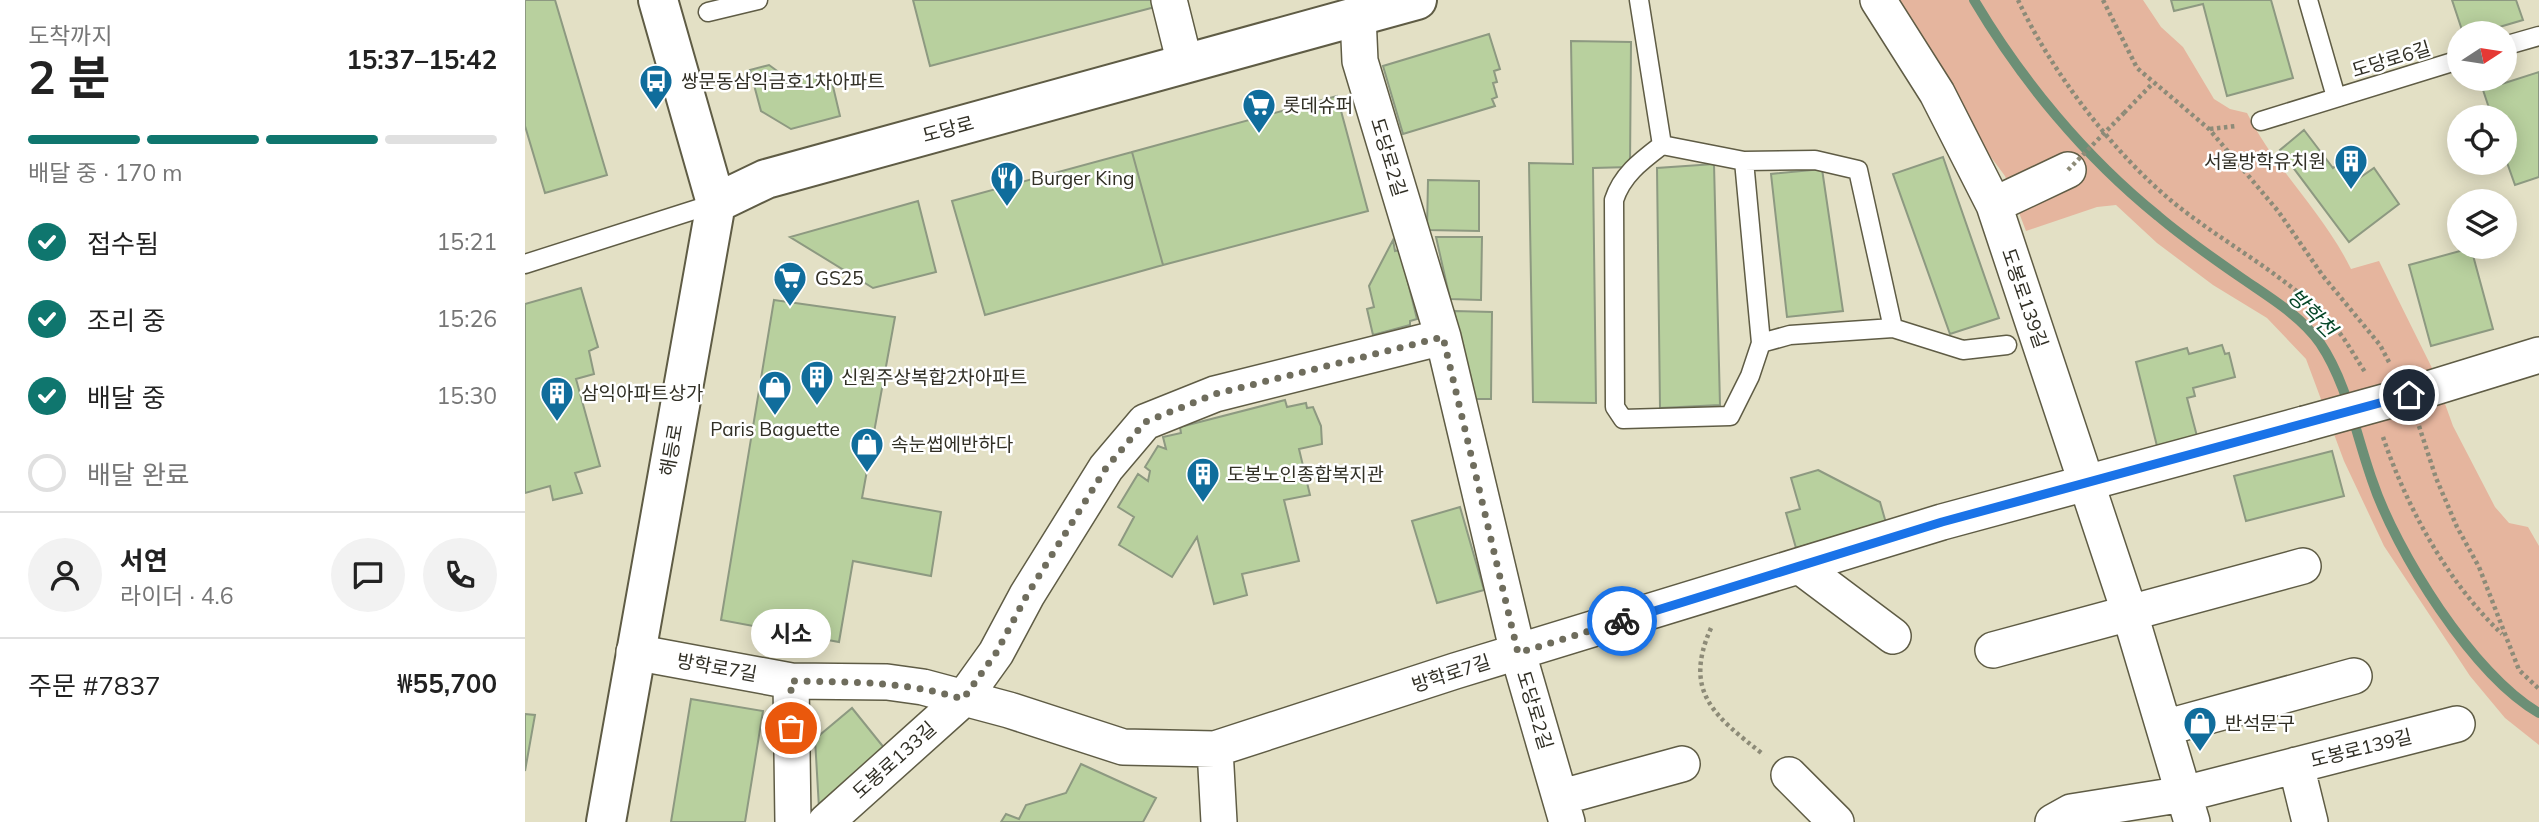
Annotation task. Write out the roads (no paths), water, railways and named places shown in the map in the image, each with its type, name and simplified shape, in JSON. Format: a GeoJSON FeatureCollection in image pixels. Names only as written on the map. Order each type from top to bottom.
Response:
{"type":"FeatureCollection","features":[{"type":"Feature","properties":{"kind":"main road","name":"해등로"},"geometry":{"type":"LineString","coordinates":[[606,822],[634,652],[716,203],[658,0]]}},
{"type":"Feature","properties":{"kind":"main road","name":"도당로"},"geometry":{"type":"LineString","coordinates":[[716,203],[766,179],[1185,64],[1358,8],[1416,0]]}},
{"type":"Feature","properties":{"kind":"street"},"geometry":{"type":"LineString","coordinates":[[1169,0],[1185,64]]}},
{"type":"Feature","properties":{"kind":"street","name":"도봉로139길"},"geometry":{"type":"LineString","coordinates":[[1878,0],[1937,93],[1994,205],[2130,614],[2188,808]]}},
{"type":"Feature","properties":{"kind":"street","name":"도당로2길"},"geometry":{"type":"LineString","coordinates":[[1358,8],[1360,61],[1443,337],[1557,814],[1682,764]]}},
{"type":"Feature","properties":{"kind":"street"},"geometry":{"type":"LineString","coordinates":[[1994,205],[2068,170]]}},
{"type":"Feature","properties":{"kind":"street"},"geometry":{"type":"LineString","coordinates":[[963,699],[996,653],[1027,595],[1106,468],[1145,422],[1215,394],[1443,337]]}},
{"type":"Feature","properties":{"kind":"street","name":"방학로7길"},"geometry":{"type":"LineString","coordinates":[[634,652],[791,681],[887,682],[923,687],[1009,710],[1123,747],[1215,749],[1942,522],[2409,395],[2539,355]]}},
{"type":"Feature","properties":{"kind":"street"},"geometry":{"type":"LineString","coordinates":[[1993,650],[2302,566]]}},
{"type":"Feature","properties":{"kind":"street"},"geometry":{"type":"LineString","coordinates":[[1801,567],[1893,636]]}},
{"type":"Feature","properties":{"kind":"street"},"geometry":{"type":"LineString","coordinates":[[2164,728],[2354,676]]}},
{"type":"Feature","properties":{"kind":"street"},"geometry":{"type":"LineString","coordinates":[[791,681],[793,822]]}},
{"type":"Feature","properties":{"kind":"street","name":"도봉로133길"},"geometry":{"type":"LineString","coordinates":[[825,822],[963,699]]}},
{"type":"Feature","properties":{"kind":"street","name":"도봉로139길"},"geometry":{"type":"LineString","coordinates":[[2053,822],[2071,813],[2188,808],[2296,765],[2458,724]]}},
{"type":"Feature","properties":{"kind":"street"},"geometry":{"type":"LineString","coordinates":[[1215,749],[1219,822]]}},
{"type":"Feature","properties":{"kind":"street"},"geometry":{"type":"LineString","coordinates":[[2296,765],[2310,822]]}},
{"type":"Feature","properties":{"kind":"street"},"geometry":{"type":"LineString","coordinates":[[1789,775],[1836,822]]}},
{"type":"Feature","properties":{"kind":"lane"},"geometry":{"type":"LineString","coordinates":[[708,12],[758,0]]}},
{"type":"Feature","properties":{"kind":"lane"},"geometry":{"type":"LineString","coordinates":[[1639,0],[1662,145]]}},
{"type":"Feature","properties":{"kind":"lane"},"geometry":{"type":"LineString","coordinates":[[2308,0],[2336,97]]}},
{"type":"Feature","properties":{"kind":"lane"},"geometry":{"type":"LineString","coordinates":[[2517,42],[2539,36]]}},
{"type":"Feature","properties":{"kind":"lane","name":"도당로6길"},"geometry":{"type":"LineString","coordinates":[[2261,121],[2447,64]]}},
{"type":"Feature","properties":{"kind":"lane"},"geometry":{"type":"LineString","coordinates":[[1744,161],[1761,342],[1751,376],[1730,416],[1623,419],[1615,407],[1614,200],[1619,184],[1639,162],[1662,145],[1744,161],[1815,160],[1858,170],[1893,328]]}},
{"type":"Feature","properties":{"kind":"lane"},"geometry":{"type":"LineString","coordinates":[[525,264],[716,203]]}},
{"type":"Feature","properties":{"kind":"lane"},"geometry":{"type":"LineString","coordinates":[[1761,342],[1802,334],[1893,328],[1963,350],[2007,345]]}},
{"type":"Feature","properties":{"kind":"waterway","name":"방학천"},"geometry":{"type":"LineString","coordinates":[[1974,0],[2034,88],[2105,169],[2179,233],[2304,324],[2320,343],[2337,375],[2383,509],[2418,575],[2463,642],[2488,671],[2539,713]]}},
{"type":"Feature","properties":{"kind":"place","name":"쌍문동삼익금호1차아파트"},"geometry":{"type":"Point","coordinates":[656,111]}},
{"type":"Feature","properties":{"kind":"place","name":"롯데슈퍼"},"geometry":{"type":"Point","coordinates":[1259,135]}},
{"type":"Feature","properties":{"kind":"place","name":"서울방학유치원"},"geometry":{"type":"Point","coordinates":[2351,191]}},
{"type":"Feature","properties":{"kind":"place","name":"Burger King"},"geometry":{"type":"Point","coordinates":[1007,208]}},
{"type":"Feature","properties":{"kind":"place","name":"GS25"},"geometry":{"type":"Point","coordinates":[790,308]}},
{"type":"Feature","properties":{"kind":"place","name":"신원주상복합2차아파트"},"geometry":{"type":"Point","coordinates":[817,407]}},
{"type":"Feature","properties":{"kind":"place","name":"Paris Baguette"},"geometry":{"type":"Point","coordinates":[775,417]}},
{"type":"Feature","properties":{"kind":"place","name":"삼익아파트상가"},"geometry":{"type":"Point","coordinates":[557,423]}},
{"type":"Feature","properties":{"kind":"place","name":"속눈썹에반하다"},"geometry":{"type":"Point","coordinates":[867,474]}},
{"type":"Feature","properties":{"kind":"place","name":"도봉노인종합복지관"},"geometry":{"type":"Point","coordinates":[1203,504]}},
{"type":"Feature","properties":{"kind":"place","name":"시소"},"geometry":{"type":"Point","coordinates":[791,728]}},
{"type":"Feature","properties":{"kind":"place","name":"반석문구"},"geometry":{"type":"Point","coordinates":[2200,753]}}]}
